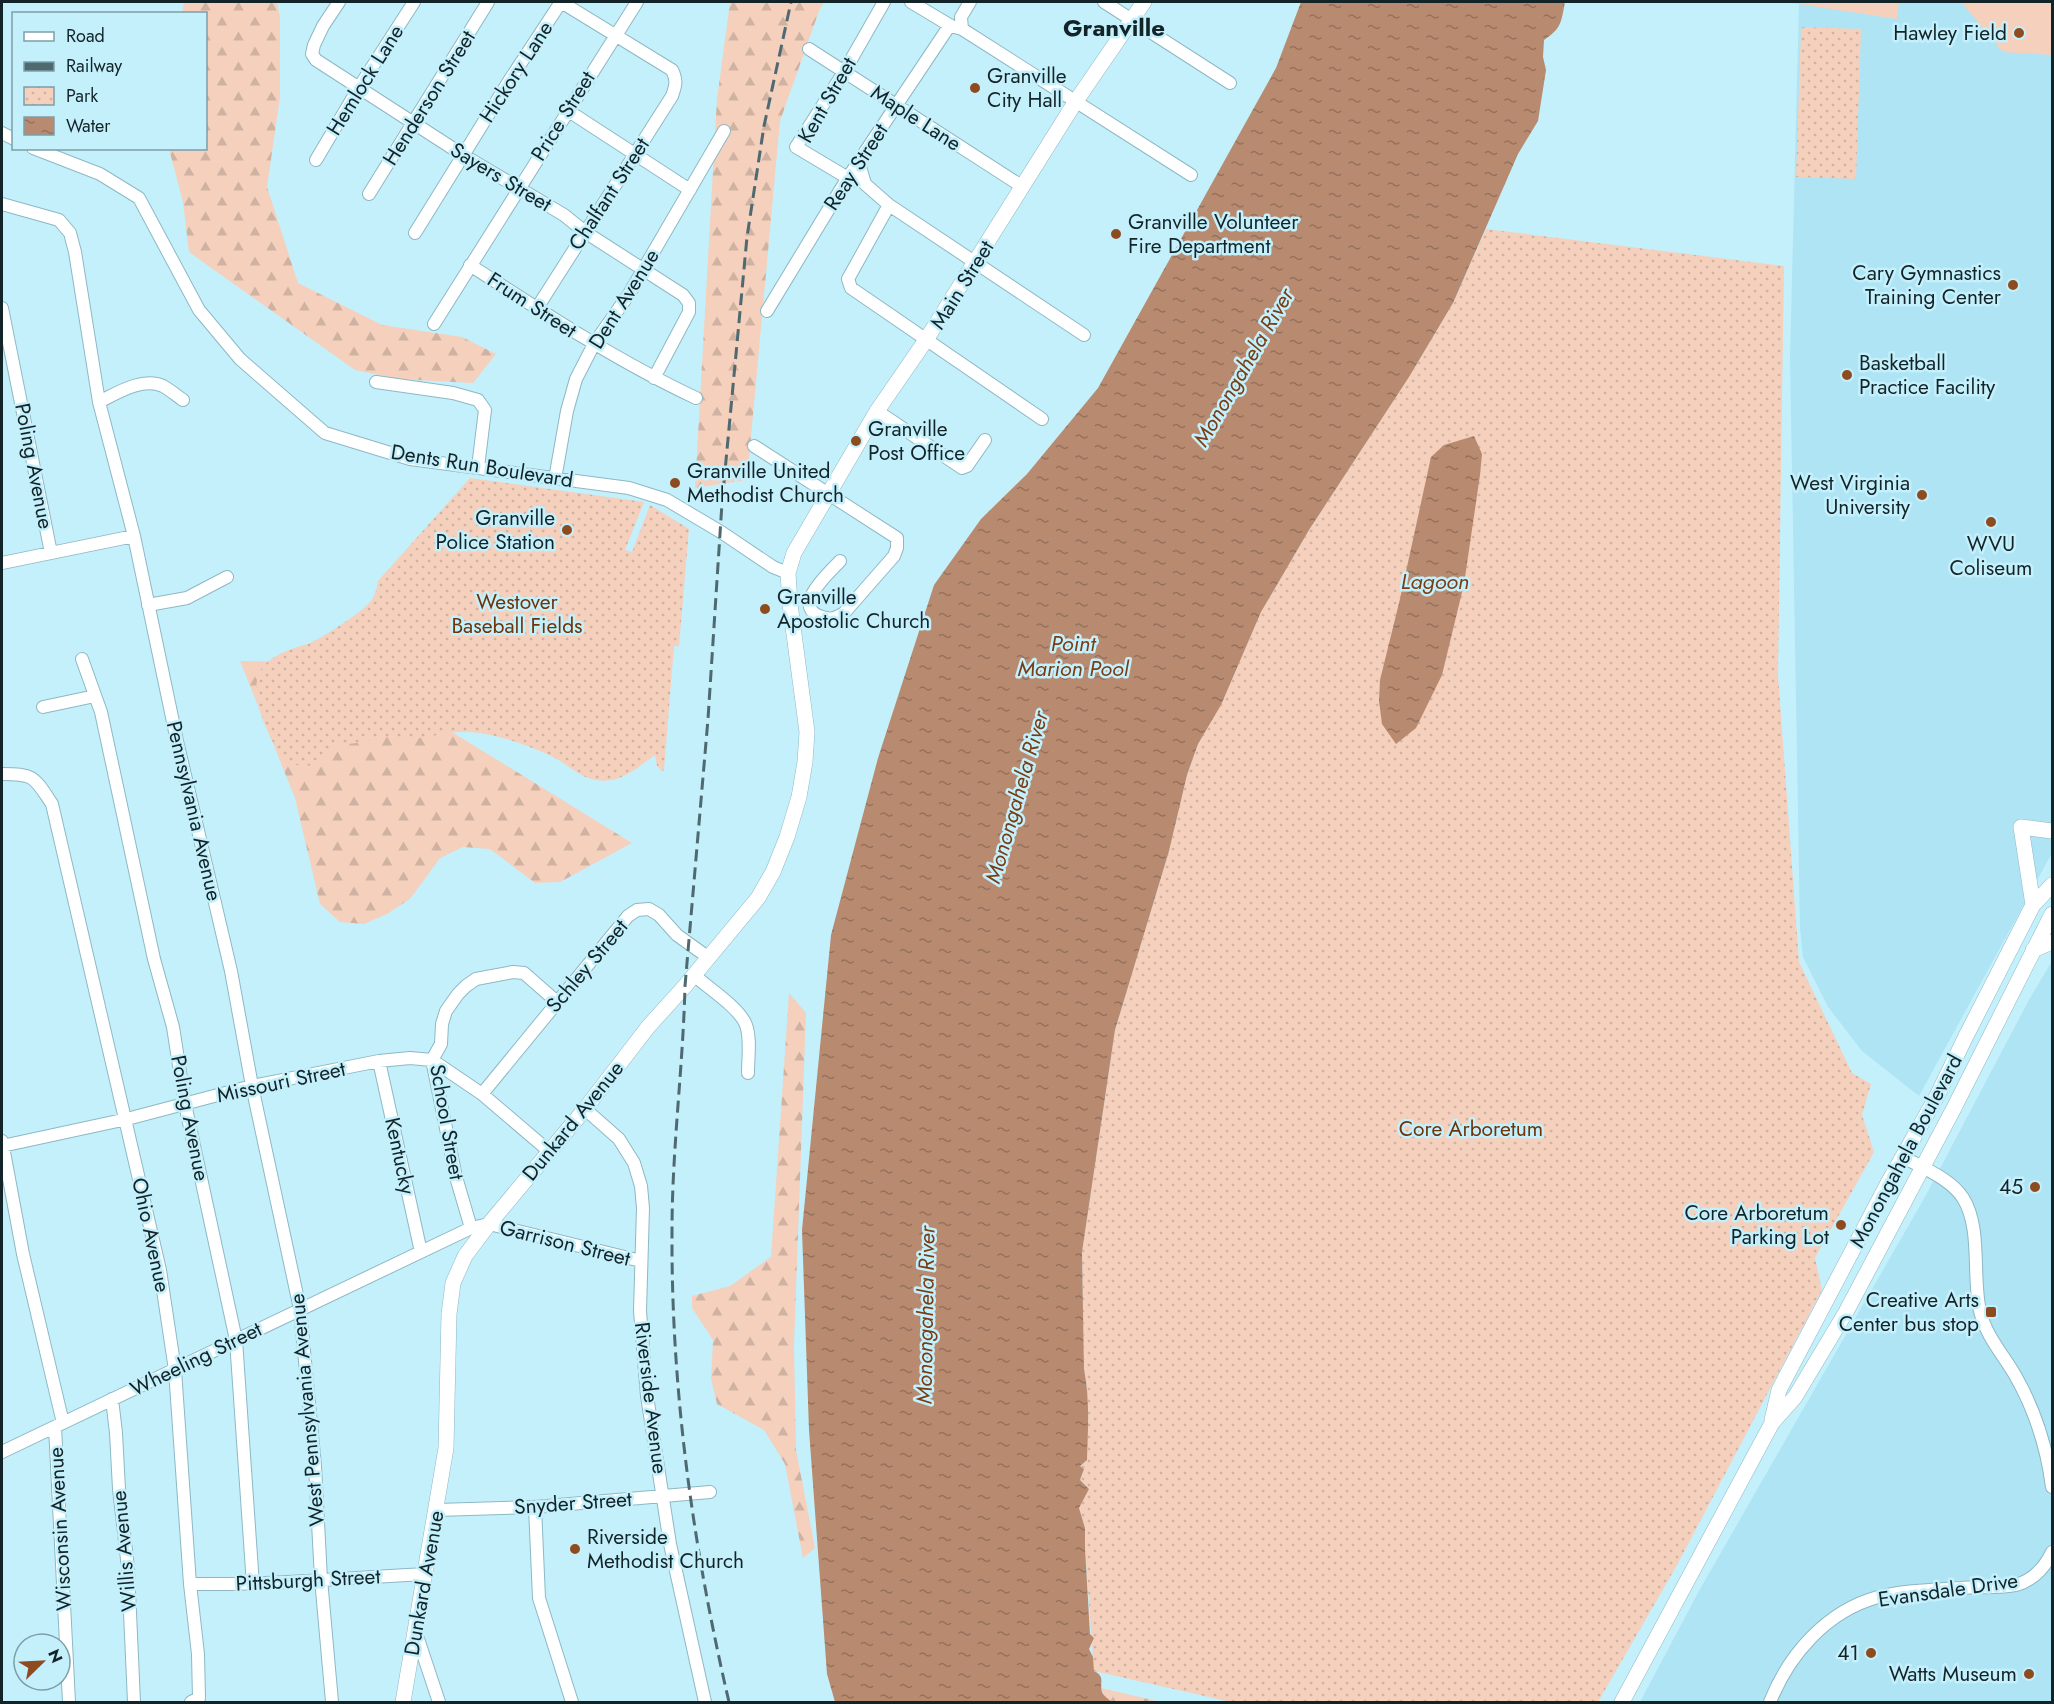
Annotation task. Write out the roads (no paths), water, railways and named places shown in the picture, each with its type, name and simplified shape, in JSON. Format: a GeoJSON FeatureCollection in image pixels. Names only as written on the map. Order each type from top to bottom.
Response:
{"type":"FeatureCollection","features":[{"type":"Feature","properties":{"kind":"main road","name":"Main Street"},"geometry":{"type":"LineString","coordinates":[[788,573],[794,553],[877,411],[977,262],[1076,101],[1144,2]]}},
{"type":"Feature","properties":{"kind":"main road","name":"Dunkard Avenue"},"geometry":{"type":"LineString","coordinates":[[403,1702],[446,1448],[449,1314],[453,1283],[465,1256],[489,1224],[585,1109],[648,1027],[758,898],[773,872],[799,797],[807,732],[795,648],[788,573]]}},
{"type":"Feature","properties":{"kind":"main road"},"geometry":{"type":"LineString","coordinates":[[2033,905],[2021,827],[2052,831]]}},
{"type":"Feature","properties":{"kind":"main road","name":"Monongahela Boulevard"},"geometry":{"type":"LineString","coordinates":[[1772,1423],[1779,1390],[1937,1096],[1965,1036],[2033,905],[2052,885]]}},
{"type":"Feature","properties":{"kind":"main road","name":"Monongahela Boulevard"},"geometry":{"type":"LineString","coordinates":[[1622,1702],[1772,1423],[1795,1397],[1846,1312],[1954,1108],[2052,914]]}},
{"type":"Feature","properties":{"kind":"main road"},"geometry":{"type":"LineString","coordinates":[[2033,950],[2052,942]]}},
{"type":"Feature","properties":{"kind":"street","name":"Sayers Street"},"geometry":{"type":"LineString","coordinates":[[339,2],[314,45],[312,54],[316,60],[463,155],[564,215],[585,232],[683,295],[689,303],[689,312],[654,378]]}},
{"type":"Feature","properties":{"kind":"street","name":"Hemlock Lane"},"geometry":{"type":"LineString","coordinates":[[316,160],[414,2]]}},
{"type":"Feature","properties":{"kind":"street","name":"Henderson Street"},"geometry":{"type":"LineString","coordinates":[[369,194],[488,2]]}},
{"type":"Feature","properties":{"kind":"street"},"geometry":{"type":"LineString","coordinates":[[561,2],[614,34]]}},
{"type":"Feature","properties":{"kind":"street","name":"Hickory Lane"},"geometry":{"type":"LineString","coordinates":[[415,234],[561,2]]}},
{"type":"Feature","properties":{"kind":"street","name":"Price Street"},"geometry":{"type":"LineString","coordinates":[[434,324],[614,34],[637,2]]}},
{"type":"Feature","properties":{"kind":"street","name":"Kent Street"},"geometry":{"type":"LineString","coordinates":[[847,179],[796,147],[844,72],[884,2]]}},
{"type":"Feature","properties":{"kind":"street"},"geometry":{"type":"LineString","coordinates":[[911,2],[1076,101],[1191,175]]}},
{"type":"Feature","properties":{"kind":"street","name":"Reay Street"},"geometry":{"type":"LineString","coordinates":[[767,311],[847,179],[896,105],[956,27],[970,2]]}},
{"type":"Feature","properties":{"kind":"street"},"geometry":{"type":"LineString","coordinates":[[1104,2],[1230,83]]}},
{"type":"Feature","properties":{"kind":"street","name":"Chalfant Street"},"geometry":{"type":"LineString","coordinates":[[537,308],[676,87],[676,79],[672,70],[614,34]]}},
{"type":"Feature","properties":{"kind":"street","name":"Maple Lane"},"geometry":{"type":"LineString","coordinates":[[809,49],[1023,187]]}},
{"type":"Feature","properties":{"kind":"street"},"geometry":{"type":"LineString","coordinates":[[567,110],[690,190]]}},
{"type":"Feature","properties":{"kind":"street","name":"Dent Avenue"},"geometry":{"type":"LineString","coordinates":[[555,479],[567,411],[576,379],[594,344],[629,294],[724,131]]}},
{"type":"Feature","properties":{"kind":"street","name":"Dents Run Boulevard"},"geometry":{"type":"LineString","coordinates":[[38,150],[100,174],[139,198],[199,310],[240,359],[326,433],[410,459],[629,488],[667,500],[774,567],[788,573]]}},
{"type":"Feature","properties":{"kind":"street"},"geometry":{"type":"LineString","coordinates":[[859,163],[865,184]]}},
{"type":"Feature","properties":{"kind":"street"},"geometry":{"type":"LineString","coordinates":[[847,179],[865,184],[889,205],[1084,335]]}},
{"type":"Feature","properties":{"kind":"street"},"geometry":{"type":"LineString","coordinates":[[2,204],[59,220],[70,233],[99,402],[134,536],[2,563]]}},
{"type":"Feature","properties":{"kind":"street"},"geometry":{"type":"LineString","coordinates":[[889,205],[848,279],[851,288],[1042,419]]}},
{"type":"Feature","properties":{"kind":"street","name":"Frum Street"},"geometry":{"type":"LineString","coordinates":[[470,265],[594,344],[654,378],[696,398]]}},
{"type":"Feature","properties":{"kind":"street","name":"Poling Avenue"},"geometry":{"type":"LineString","coordinates":[[2,308],[51,553]]}},
{"type":"Feature","properties":{"kind":"street"},"geometry":{"type":"LineString","coordinates":[[376,382],[453,393],[478,400],[485,410],[478,467]]}},
{"type":"Feature","properties":{"kind":"street"},"geometry":{"type":"LineString","coordinates":[[99,402],[134,385],[149,383],[162,386],[183,400]]}},
{"type":"Feature","properties":{"kind":"street"},"geometry":{"type":"LineString","coordinates":[[877,411],[962,468],[967,466],[985,440]]}},
{"type":"Feature","properties":{"kind":"street"},"geometry":{"type":"LineString","coordinates":[[754,446],[897,538],[894,556],[844,613],[836,618],[816,615],[810,608],[813,590],[840,561]]}},
{"type":"Feature","properties":{"kind":"street","name":"Pennsylvania Avenue"},"geometry":{"type":"LineString","coordinates":[[134,536],[177,741],[231,971],[252,1086]]}},
{"type":"Feature","properties":{"kind":"street"},"geometry":{"type":"LineString","coordinates":[[148,605],[187,598],[227,577]]}},
{"type":"Feature","properties":{"kind":"street"},"geometry":{"type":"LineString","coordinates":[[791,613],[810,608]]}},
{"type":"Feature","properties":{"kind":"street","name":"Poling Avenue"},"geometry":{"type":"LineString","coordinates":[[82,659],[101,712],[154,959],[173,1028],[185,1104],[236,1340],[253,1585]]}},
{"type":"Feature","properties":{"kind":"street"},"geometry":{"type":"LineString","coordinates":[[43,707],[95,696]]}},
{"type":"Feature","properties":{"kind":"street","name":"Ohio Avenue"},"geometry":{"type":"LineString","coordinates":[[2,774],[24,774],[33,778],[52,804],[127,1119],[160,1270],[175,1370],[190,1584],[198,1654],[195,1700]]}},
{"type":"Feature","properties":{"kind":"street","name":"Schley Street"},"geometry":{"type":"LineString","coordinates":[[482,1094],[628,916],[637,910],[649,909],[659,915],[678,934],[709,958]]}},
{"type":"Feature","properties":{"kind":"street","name":"School Street"},"geometry":{"type":"LineString","coordinates":[[471,1228],[456,1178],[432,1060],[441,1044],[442,1024],[446,1011],[458,994],[477,979],[513,972],[524,972],[557,1002]]}},
{"type":"Feature","properties":{"kind":"street"},"geometry":{"type":"LineString","coordinates":[[694,975],[741,1016],[749,1038],[748,1073]]}},
{"type":"Feature","properties":{"kind":"street","name":"Missouri Street"},"geometry":{"type":"LineString","coordinates":[[2,1144],[127,1119],[252,1086],[379,1061],[410,1058],[432,1060]]}},
{"type":"Feature","properties":{"kind":"street"},"geometry":{"type":"LineString","coordinates":[[432,1060],[482,1094],[550,1152]]}},
{"type":"Feature","properties":{"kind":"street","name":"Kentucky"},"geometry":{"type":"LineString","coordinates":[[379,1061],[421,1252]]}},
{"type":"Feature","properties":{"kind":"street","name":"West Pennsylvania Avenue"},"geometry":{"type":"LineString","coordinates":[[252,1086],[300,1309],[315,1466],[321,1579],[332,1702]]}},
{"type":"Feature","properties":{"kind":"street","name":"Riverside Avenue"},"geometry":{"type":"LineString","coordinates":[[585,1109],[619,1139],[634,1163],[641,1186],[643,1208],[640,1311],[643,1358],[681,1601],[705,1702]]}},
{"type":"Feature","properties":{"kind":"street","name":"Wisconsin Avenue"},"geometry":{"type":"LineString","coordinates":[[2,1144],[59,1425],[69,1702]]}},
{"type":"Feature","properties":{"kind":"street"},"geometry":{"type":"LineString","coordinates":[[1903,1157],[1950,1185],[1963,1198],[1970,1214],[1980,1309],[1986,1330],[2028,1401],[2048,1458],[2052,1487]]}},
{"type":"Feature","properties":{"kind":"street","name":"Wheeling Street"},"geometry":{"type":"LineString","coordinates":[[2,1450],[112,1400],[471,1228],[489,1224]]}},
{"type":"Feature","properties":{"kind":"street","name":"Garrison Street"},"geometry":{"type":"LineString","coordinates":[[489,1224],[641,1261]]}},
{"type":"Feature","properties":{"kind":"street","name":"Willis Avenue"},"geometry":{"type":"LineString","coordinates":[[112,1400],[128,1568],[134,1702]]}},
{"type":"Feature","properties":{"kind":"street","name":"Snyder Street"},"geometry":{"type":"LineString","coordinates":[[437,1510],[535,1507],[710,1492]]}},
{"type":"Feature","properties":{"kind":"street"},"geometry":{"type":"LineString","coordinates":[[535,1507],[539,1598],[572,1702]]}},
{"type":"Feature","properties":{"kind":"street","name":"Evansdale Drive"},"geometry":{"type":"LineString","coordinates":[[1770,1702],[1788,1667],[1801,1649],[1818,1631],[1857,1604],[1903,1593],[2016,1585],[2037,1573],[2052,1552]]}},
{"type":"Feature","properties":{"kind":"street","name":"Pittsburgh Street"},"geometry":{"type":"LineString","coordinates":[[190,1584],[253,1585],[425,1574]]}},
{"type":"Feature","properties":{"kind":"street"},"geometry":{"type":"LineString","coordinates":[[415,1632],[439,1702]]}},
{"type":"Feature","properties":{"kind":"water","name":"Point Marion Pool"},"geometry":{"type":"Polygon","coordinates":[[[1301,2],[1565,2],[1560,24],[1544,40],[1543,57],[1546,70],[1538,121],[1518,154],[1453,303],[1409,377],[1309,530],[1261,612],[1221,705],[1198,744],[1187,775],[1169,851],[1115,1030],[1082,1252],[1084,1369],[1088,1426],[1087,1460],[1080,1466],[1084,1469],[1080,1480],[1089,1489],[1079,1508],[1085,1528],[1090,1634],[1094,1638],[1089,1649],[1093,1657],[1094,1671],[1101,1678],[1102,1692],[1112,1702],[835,1702],[827,1674],[809,1430],[802,1230],[831,935],[878,758],[934,585],[981,519],[1027,474],[1098,388],[1276,68],[1301,2]]]}},
{"type":"Feature","properties":{"kind":"water","name":"Lagoon"},"geometry":{"type":"Polygon","coordinates":[[[1474,436],[1482,454],[1480,475],[1464,584],[1442,675],[1416,728],[1396,744],[1382,724],[1379,701],[1380,680],[1431,457],[1444,445],[1474,436]]]}},
{"type":"Feature","properties":{"kind":"railway"},"geometry":{"type":"LineString","coordinates":[[729,1702],[695,1527],[680,1409],[675,1350],[672,1200],[685,986],[708,719],[722,503],[747,237],[764,126],[791,2]]}},
{"type":"Feature","properties":{"kind":"place","name":"Hawley Field"},"geometry":{"type":"Point","coordinates":[2019,33]}},
{"type":"Feature","properties":{"kind":"place","name":"Granville City Hall"},"geometry":{"type":"Point","coordinates":[975,88]}},
{"type":"Feature","properties":{"kind":"place","name":"Granville Volunteer Fire Department"},"geometry":{"type":"Point","coordinates":[1116,234]}},
{"type":"Feature","properties":{"kind":"place","name":"Cary Gymnastics Training Center"},"geometry":{"type":"Point","coordinates":[2013,285]}},
{"type":"Feature","properties":{"kind":"place","name":"Basketball Practice Facility"},"geometry":{"type":"Point","coordinates":[1847,375]}},
{"type":"Feature","properties":{"kind":"place","name":"Granville Post Office"},"geometry":{"type":"Point","coordinates":[856,441]}},
{"type":"Feature","properties":{"kind":"place","name":"Granville United Methodist Church"},"geometry":{"type":"Point","coordinates":[675,483]}},
{"type":"Feature","properties":{"kind":"place","name":"West Virginia University"},"geometry":{"type":"Point","coordinates":[1922,495]}},
{"type":"Feature","properties":{"kind":"place","name":"WVU Coliseum"},"geometry":{"type":"Point","coordinates":[1991,522]}},
{"type":"Feature","properties":{"kind":"place","name":"Granville Police Station"},"geometry":{"type":"Point","coordinates":[567,530]}},
{"type":"Feature","properties":{"kind":"place","name":"Granville Apostolic Church"},"geometry":{"type":"Point","coordinates":[765,609]}},
{"type":"Feature","properties":{"kind":"place","name":"45"},"geometry":{"type":"Point","coordinates":[2035,1187]}},
{"type":"Feature","properties":{"kind":"place","name":"Core Arboretum Parking Lot"},"geometry":{"type":"Point","coordinates":[1841,1225]}},
{"type":"Feature","properties":{"kind":"place","name":"Creative Arts Center bus stop"},"geometry":{"type":"Point","coordinates":[1991,1312]}},
{"type":"Feature","properties":{"kind":"place","name":"Riverside Methodist Church"},"geometry":{"type":"Point","coordinates":[575,1549]}},
{"type":"Feature","properties":{"kind":"place","name":"41"},"geometry":{"type":"Point","coordinates":[1871,1653]}},
{"type":"Feature","properties":{"kind":"place","name":"Watts Museum"},"geometry":{"type":"Point","coordinates":[2029,1674]}},
{"type":"Feature","properties":{"kind":"district","name":"Granville"},"geometry":{"type":"Point","coordinates":[1114,27]}},
{"type":"Feature","properties":{"kind":"water label","name":"Monongahela River"},"geometry":{"type":"Point","coordinates":[1243,367]}},
{"type":"Feature","properties":{"kind":"water label","name":"Monongahela River"},"geometry":{"type":"Point","coordinates":[1016,797]}},
{"type":"Feature","properties":{"kind":"water label","name":"Monongahela River"},"geometry":{"type":"Point","coordinates":[925,1315]}},
{"type":"Feature","properties":{"kind":"park label","name":"Westover Baseball Fields"},"geometry":{"type":"Point","coordinates":[517,614]}},
{"type":"Feature","properties":{"kind":"park label","name":"Core Arboretum"},"geometry":{"type":"Point","coordinates":[1471,1129]}}]}
